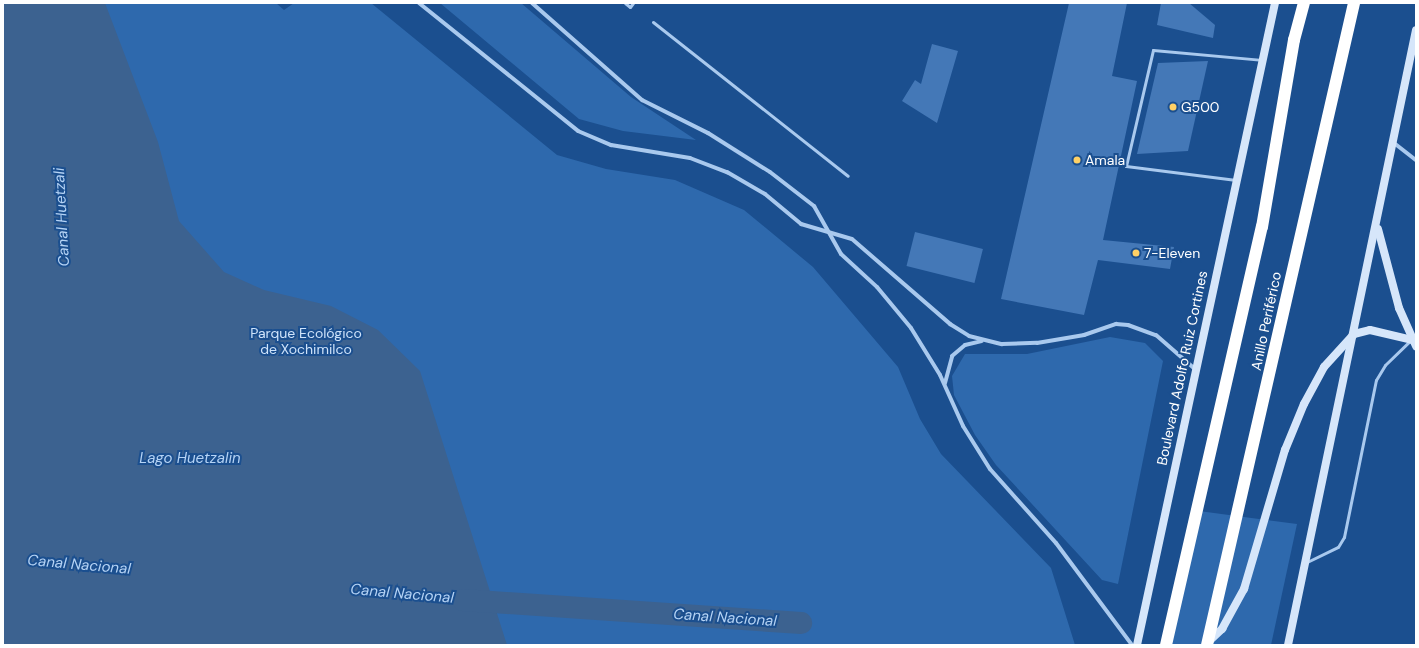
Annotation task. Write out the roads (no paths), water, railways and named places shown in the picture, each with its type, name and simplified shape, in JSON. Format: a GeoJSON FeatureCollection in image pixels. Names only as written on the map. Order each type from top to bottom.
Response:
{"type":"FeatureCollection","features":[{"type":"Feature","properties":{"kind":"highway","name":"Anillo Periférico"},"geometry":{"type":"LineString","coordinates":[[1166,645],[1262,227],[1294,40],[1304,3]]}},
{"type":"Feature","properties":{"kind":"highway","name":"Anillo Periférico"},"geometry":{"type":"LineString","coordinates":[[1208,645],[1354,3]]}},
{"type":"Feature","properties":{"kind":"main road","name":"Boulevard Adolfo Ruiz Cortines"},"geometry":{"type":"LineString","coordinates":[[1137,645],[1195,369],[1264,60],[1275,3]]}},
{"type":"Feature","properties":{"kind":"main road"},"geometry":{"type":"LineString","coordinates":[[1288,645],[1378,225],[1416,30]]}},
{"type":"Feature","properties":{"kind":"main road"},"geometry":{"type":"LineString","coordinates":[[1378,225],[1393,290],[1414,343]]}},
{"type":"Feature","properties":{"kind":"main road"},"geometry":{"type":"LineString","coordinates":[[1202,645],[1222,629],[1244,589],[1285,450],[1304,404],[1324,367],[1354,334],[1370,330],[1414,343]]}},
{"type":"Feature","properties":{"kind":"street"},"geometry":{"type":"LineString","coordinates":[[419,3],[578,131],[611,145],[690,158],[728,172],[765,194],[801,224],[852,239],[950,324],[969,336],[991,342]]}},
{"type":"Feature","properties":{"kind":"street"},"geometry":{"type":"LineString","coordinates":[[532,3],[642,100],[708,133],[775,176],[814,206],[841,254],[877,287],[911,328],[945,387],[963,426],[990,469],[1056,543],[1132,645]]}},
{"type":"Feature","properties":{"kind":"street"},"geometry":{"type":"LineString","coordinates":[[1394,143],[1416,160]]}},
{"type":"Feature","properties":{"kind":"street"},"geometry":{"type":"LineString","coordinates":[[945,387],[947,365],[955,353],[973,342],[1037,343],[1084,335],[1116,324],[1128,325],[1156,335],[1195,369]]}},
{"type":"Feature","properties":{"kind":"lane"},"geometry":{"type":"LineString","coordinates":[[625,3],[630,7],[633,3]]}},
{"type":"Feature","properties":{"kind":"lane"},"geometry":{"type":"LineString","coordinates":[[653,22],[848,176]]}},
{"type":"Feature","properties":{"kind":"lane"},"geometry":{"type":"LineString","coordinates":[[1236,180],[1126,166],[1153,50],[1264,60]]}},
{"type":"Feature","properties":{"kind":"lane"},"geometry":{"type":"LineString","coordinates":[[1305,563],[1338,546],[1344,537],[1376,380],[1385,365],[1414,343]]}},
{"type":"Feature","properties":{"kind":"water","name":"Lago Huetzalin"},"geometry":{"type":"Polygon","coordinates":[[[3,3],[105,3],[158,142],[179,221],[224,272],[264,290],[331,306],[378,330],[420,371],[507,645],[3,645],[3,3]]]}},
{"type":"Feature","properties":{"kind":"waterway","name":"Canal Nacional"},"geometry":{"type":"LineString","coordinates":[[463,600],[801,623]]}},
{"type":"Feature","properties":{"kind":"place","name":"G500"},"geometry":{"type":"Point","coordinates":[1173,107]}},
{"type":"Feature","properties":{"kind":"place","name":"Amala"},"geometry":{"type":"Point","coordinates":[1077,160]}},
{"type":"Feature","properties":{"kind":"place","name":"7-Eleven"},"geometry":{"type":"Point","coordinates":[1136,253]}},
{"type":"Feature","properties":{"kind":"water label","name":"Canal Huetzali"},"geometry":{"type":"Point","coordinates":[62,217]}},
{"type":"Feature","properties":{"kind":"park label","name":"Parque Ecológico de Xochimilco"},"geometry":{"type":"Point","coordinates":[306,342]}}]}
